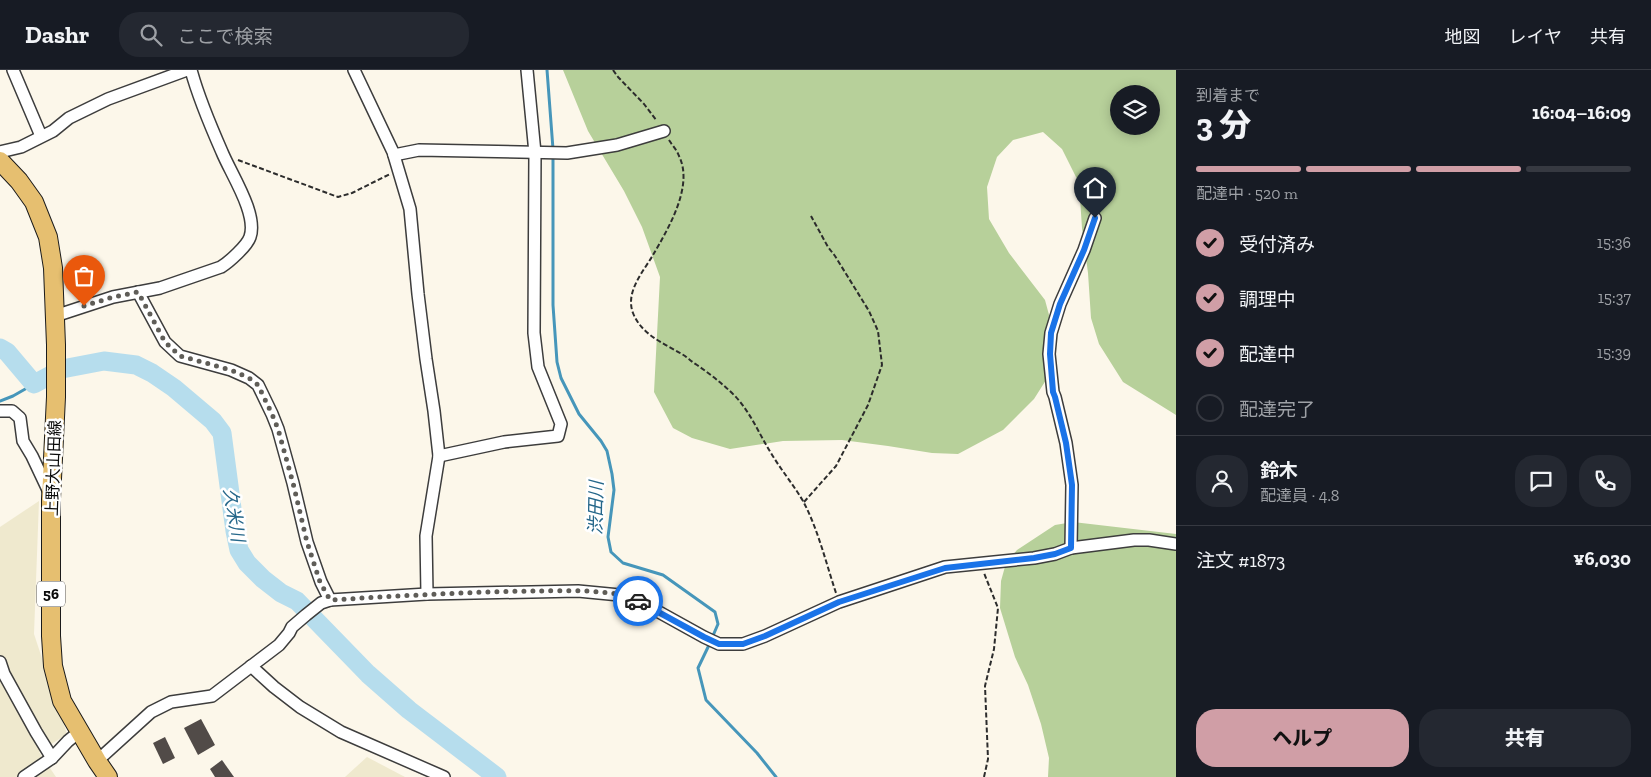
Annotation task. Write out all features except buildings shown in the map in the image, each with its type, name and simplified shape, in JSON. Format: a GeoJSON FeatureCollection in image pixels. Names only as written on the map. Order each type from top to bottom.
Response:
{"type":"FeatureCollection","features":[{"type":"Feature","properties":{"kind":"main road","name":"上野大山田線"},"geometry":{"type":"LineString","coordinates":[[0,161],[19,181],[34,202],[48,237],[53,268],[56,344],[56,397],[51,499],[51,636],[53,666],[62,700],[79,732],[108,777]]}},
{"type":"Feature","properties":{"kind":"street"},"geometry":{"type":"LineString","coordinates":[[13,70],[41,136]]}},
{"type":"Feature","properties":{"kind":"street"},"geometry":{"type":"LineString","coordinates":[[0,152],[22,147],[53,131],[69,118],[108,99],[187,70]]}},
{"type":"Feature","properties":{"kind":"street"},"geometry":{"type":"LineString","coordinates":[[55,316],[113,297],[160,288],[221,267],[250,239],[251,218],[222,154],[191,70]]}},
{"type":"Feature","properties":{"kind":"street"},"geometry":{"type":"LineString","coordinates":[[354,70],[394,156],[410,209],[418,294],[439,456],[426,536],[427,594]]}},
{"type":"Feature","properties":{"kind":"street"},"geometry":{"type":"LineString","coordinates":[[439,456],[504,442],[558,436],[561,424],[538,367],[534,334],[538,153],[527,70]]}},
{"type":"Feature","properties":{"kind":"street"},"geometry":{"type":"LineString","coordinates":[[394,156],[420,150],[567,153],[617,145],[664,131]]}},
{"type":"Feature","properties":{"kind":"street"},"geometry":{"type":"LineString","coordinates":[[1071,548],[1072,485],[1066,443],[1053,392],[1050,354],[1051,333],[1060,304],[1084,250],[1095,218]]}},
{"type":"Feature","properties":{"kind":"street"},"geometry":{"type":"LineString","coordinates":[[138,292],[165,342],[180,356],[231,370],[249,378],[258,385],[278,429],[307,542],[326,602]]}},
{"type":"Feature","properties":{"kind":"street"},"geometry":{"type":"LineString","coordinates":[[0,411],[12,411],[20,418],[22,441],[32,456],[51,499]]}},
{"type":"Feature","properties":{"kind":"street"},"geometry":{"type":"LineString","coordinates":[[97,761],[151,712],[171,702],[212,696],[279,645],[292,627],[326,602],[427,594],[578,591],[630,596],[719,644],[743,644],[839,602],[945,568],[1034,558],[1055,554],[1071,548],[1134,540],[1176,544]]}},
{"type":"Feature","properties":{"kind":"street"},"geometry":{"type":"LineString","coordinates":[[0,662],[4,674],[52,758]]}},
{"type":"Feature","properties":{"kind":"street"},"geometry":{"type":"LineString","coordinates":[[252,666],[274,687],[341,732],[444,777]]}},
{"type":"Feature","properties":{"kind":"street"},"geometry":{"type":"LineString","coordinates":[[24,777],[52,758],[79,732]]}},
{"type":"Feature","properties":{"kind":"path"},"geometry":{"type":"LineString","coordinates":[[613,70],[644,104],[664,131],[680,157],[683,176],[682,192],[675,213],[632,292],[633,312],[638,323],[653,338],[709,373],[735,396],[755,424],[771,453],[804,502],[839,602]]}},
{"type":"Feature","properties":{"kind":"path"},"geometry":{"type":"LineString","coordinates":[[222,154],[338,196],[352,193],[398,170]]}},
{"type":"Feature","properties":{"kind":"path"},"geometry":{"type":"LineString","coordinates":[[804,502],[836,466],[868,405],[882,366],[878,331],[870,311],[836,256],[828,247],[811,216]]}},
{"type":"Feature","properties":{"kind":"path"},"geometry":{"type":"LineString","coordinates":[[981,564],[998,608],[994,649],[985,686],[988,759],[984,777]]}},
{"type":"Feature","properties":{"kind":"shaded area"},"geometry":{"type":"Polygon","coordinates":[[[39,501],[34,634],[67,734],[39,752],[56,777],[0,777],[0,527],[39,501]]]}},
{"type":"Feature","properties":{"kind":"shaded area"},"geometry":{"type":"Polygon","coordinates":[[[367,757],[405,777],[345,777],[367,757]]]}},
{"type":"Feature","properties":{"kind":"green space"},"geometry":{"type":"Polygon","coordinates":[[[563,70],[1176,70],[1176,415],[1123,382],[1099,344],[1091,318],[1079,183],[1062,149],[1043,132],[1013,140],[997,157],[987,187],[989,219],[1009,253],[1045,300],[1055,337],[1053,369],[1034,399],[1003,430],[958,454],[932,453],[842,440],[783,441],[730,449],[692,438],[673,428],[654,392],[660,277],[642,227],[624,191],[588,131],[563,70]]]}},
{"type":"Feature","properties":{"kind":"green space"},"geometry":{"type":"Polygon","coordinates":[[[1073,522],[1176,534],[1176,777],[1048,777],[1049,758],[1041,724],[1028,685],[1015,657],[1000,608],[1001,581],[1006,563],[1017,550],[1055,525],[1073,522]]]}},
{"type":"Feature","properties":{"kind":"waterway","name":"渋田川"},"geometry":{"type":"LineString","coordinates":[[547,70],[553,149]]}},
{"type":"Feature","properties":{"kind":"waterway","name":"渋田川"},"geometry":{"type":"LineString","coordinates":[[553,155],[553,305],[557,362],[561,378],[579,414],[607,451],[614,490],[608,537],[611,552],[623,563],[663,575],[715,612],[718,624],[712,638]]}},
{"type":"Feature","properties":{"kind":"waterway","name":"久米川"},"geometry":{"type":"LineString","coordinates":[[0,348],[7,352],[34,384],[62,369],[104,361],[136,365],[174,388],[213,421],[222,433],[235,531],[239,550],[247,563],[281,593],[297,601],[368,674],[409,710],[497,777]]}},
{"type":"Feature","properties":{"kind":"waterway"},"geometry":{"type":"LineString","coordinates":[[0,401],[34,384]]}},
{"type":"Feature","properties":{"kind":"waterway","name":"渋田川"},"geometry":{"type":"LineString","coordinates":[[710,643],[698,668],[706,700],[757,753],[776,777]]}},
{"type":"Feature","properties":{"kind":"way so far"},"geometry":{"type":"LineString","coordinates":[[84,306],[138,292],[165,342],[180,356],[231,370],[249,378],[258,385],[278,429],[307,542],[320,582],[330,600],[427,594],[578,591],[630,596],[638,601]]}},
{"type":"Feature","properties":{"kind":"route"},"geometry":{"type":"LineString","coordinates":[[638,601],[719,644],[743,644],[839,602],[945,568],[1034,558],[1055,554],[1071,548],[1072,485],[1066,443],[1053,392],[1050,354],[1051,333],[1066,288],[1084,250],[1095,218]]}}]}
